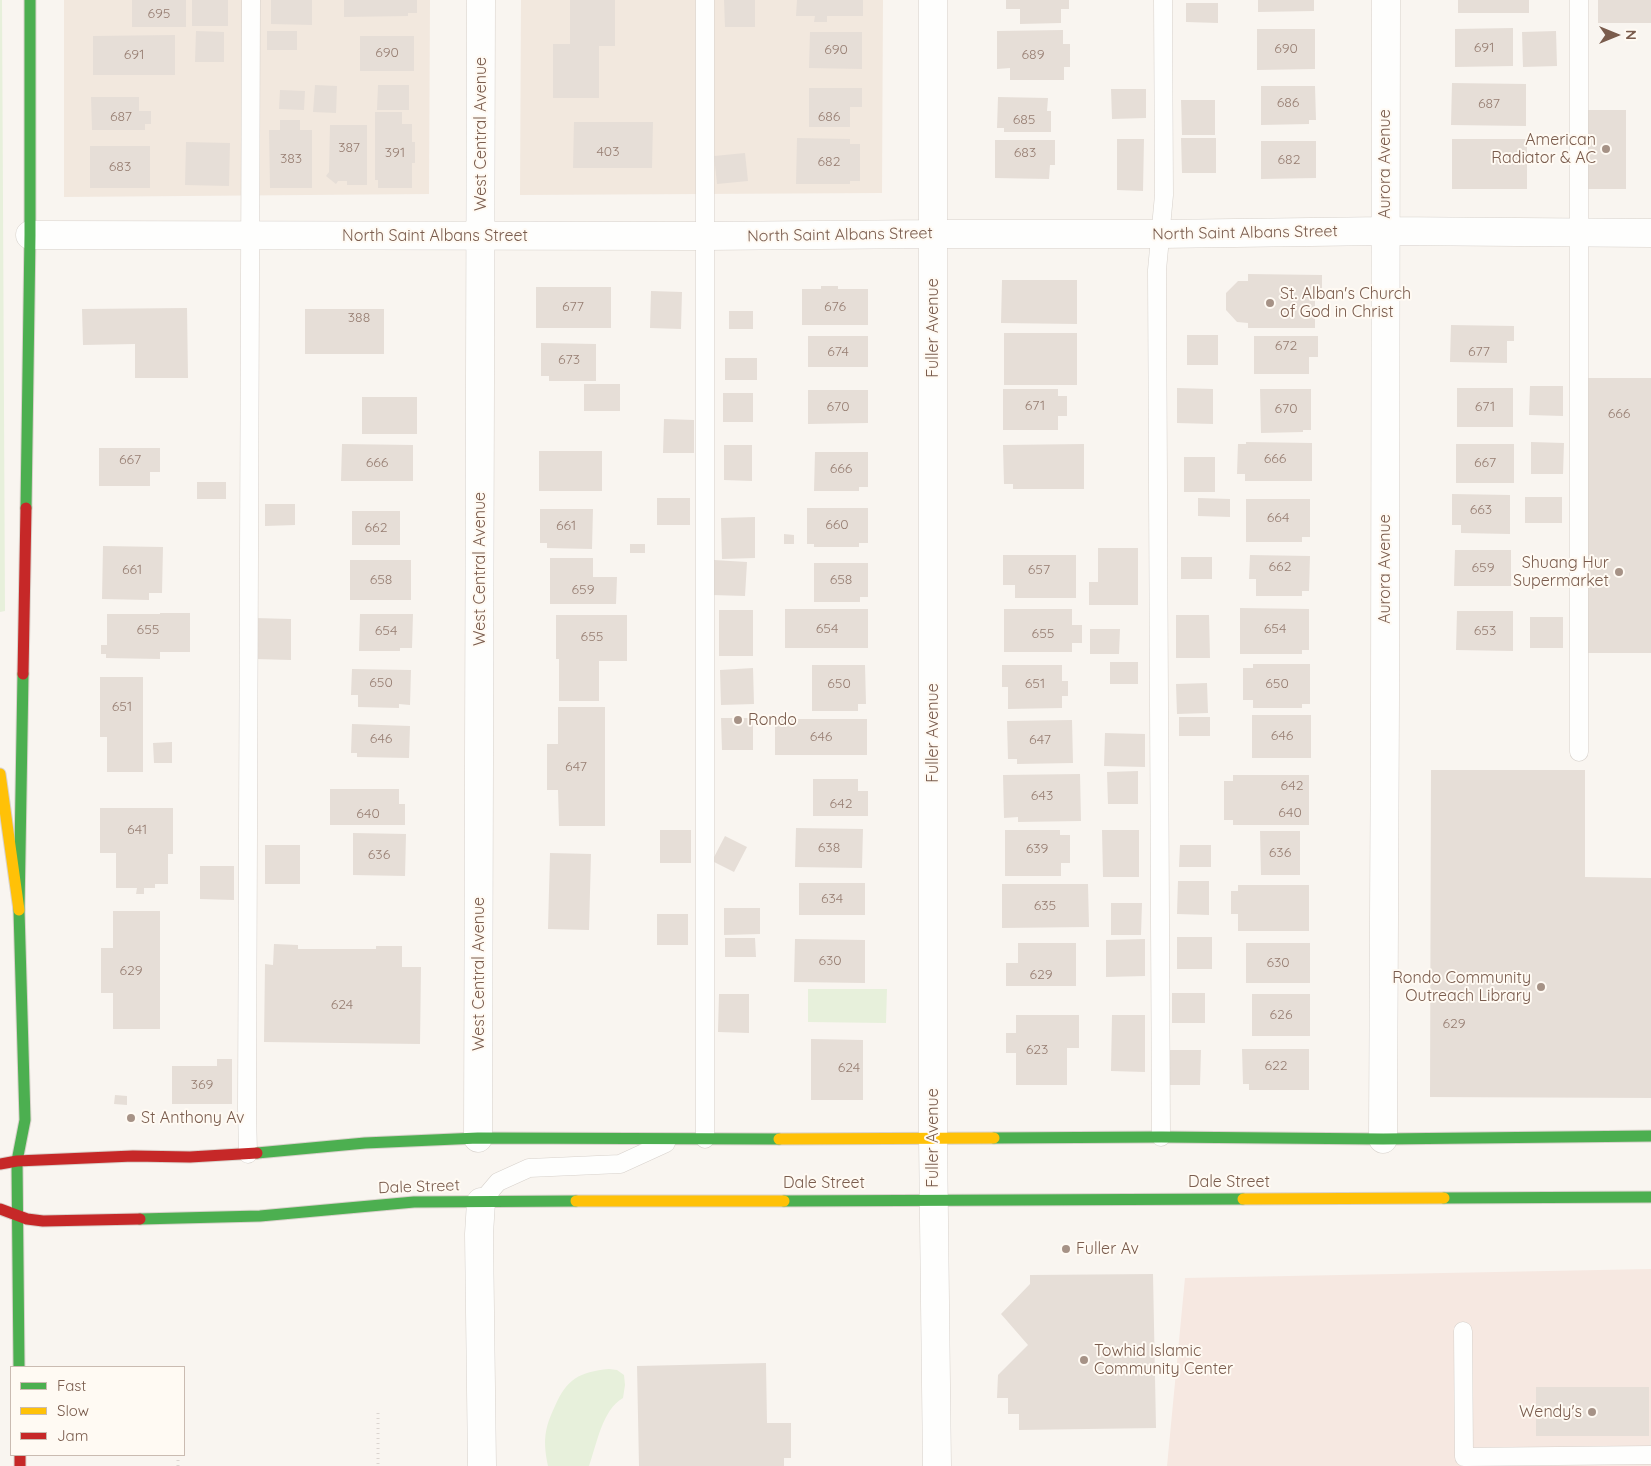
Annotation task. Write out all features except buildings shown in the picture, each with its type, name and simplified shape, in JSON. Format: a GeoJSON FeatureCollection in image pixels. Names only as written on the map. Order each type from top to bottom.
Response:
{"type":"FeatureCollection","features":[{"type":"Feature","properties":{"kind":"main road"},"geometry":{"type":"LineString","coordinates":[[19,1366],[17,1161],[26,1120],[19,910],[30,235],[30,0]]}},
{"type":"Feature","properties":{"kind":"main road"},"geometry":{"type":"LineString","coordinates":[[0,774],[19,910]]}},
{"type":"Feature","properties":{"kind":"main road"},"geometry":{"type":"LineString","coordinates":[[0,1164],[17,1161],[133,1156],[190,1157],[248,1154],[365,1143],[478,1138],[1161,1137],[1383,1139],[1651,1136]]}},
{"type":"Feature","properties":{"kind":"main road","name":"Dale Street"},"geometry":{"type":"LineString","coordinates":[[0,1209],[17,1216],[43,1221],[260,1216],[304,1210],[414,1202],[1651,1197]]}},
{"type":"Feature","properties":{"kind":"street","name":"West Central Avenue"},"geometry":{"type":"LineString","coordinates":[[478,1138],[481,0]]}},
{"type":"Feature","properties":{"kind":"street","name":"Fuller Avenue"},"geometry":{"type":"LineString","coordinates":[[933,0],[933,1138],[937,1466]]}},
{"type":"Feature","properties":{"kind":"street","name":"Aurora Avenue"},"geometry":{"type":"LineString","coordinates":[[1383,1139],[1386,0]]}},
{"type":"Feature","properties":{"kind":"street","name":"North Saint Albans Street"},"geometry":{"type":"LineString","coordinates":[[30,235],[704,236],[1385,231],[1651,232]]}},
{"type":"Feature","properties":{"kind":"street"},"geometry":{"type":"LineString","coordinates":[[481,1202],[479,1234],[482,1466]]}},
{"type":"Feature","properties":{"kind":"lane"},"geometry":{"type":"LineString","coordinates":[[248,1154],[251,0]]}},
{"type":"Feature","properties":{"kind":"lane"},"geometry":{"type":"LineString","coordinates":[[705,0],[705,1139]]}},
{"type":"Feature","properties":{"kind":"lane"},"geometry":{"type":"LineString","coordinates":[[1161,1137],[1157,270],[1164,195],[1163,0]]}},
{"type":"Feature","properties":{"kind":"lane"},"geometry":{"type":"LineString","coordinates":[[1579,0],[1579,752]]}},
{"type":"Feature","properties":{"kind":"lane"},"geometry":{"type":"LineString","coordinates":[[481,1202],[498,1182],[529,1168],[620,1164],[676,1139]]}},
{"type":"Feature","properties":{"kind":"lane"},"geometry":{"type":"LineString","coordinates":[[1463,1331],[1464,1457],[1651,1455]]}},
{"type":"Feature","properties":{"kind":"path"},"geometry":{"type":"LineString","coordinates":[[378,1413],[378,1466]]}},
{"type":"Feature","properties":{"kind":"shaded area"},"geometry":{"type":"Polygon","coordinates":[[[64,0],[430,0],[429,194],[64,197],[64,0]]]}},
{"type":"Feature","properties":{"kind":"shaded area"},"geometry":{"type":"Polygon","coordinates":[[[521,0],[883,0],[882,193],[520,195],[521,0]]]}},
{"type":"Feature","properties":{"kind":"shaded area"},"geometry":{"type":"Polygon","coordinates":[[[1651,1269],[1651,1466],[1167,1466],[1185,1278],[1651,1269]]]}},
{"type":"Feature","properties":{"kind":"green space"},"geometry":{"type":"Polygon","coordinates":[[[0,0],[2,0],[5,611],[0,612],[0,0]]]}},
{"type":"Feature","properties":{"kind":"green space"},"geometry":{"type":"Polygon","coordinates":[[[808,989],[887,989],[886,1023],[808,1022],[808,989]]]}},
{"type":"Feature","properties":{"kind":"green space"},"geometry":{"type":"Polygon","coordinates":[[[609,1369],[617,1370],[624,1375],[623,1398],[616,1403],[605,1419],[589,1466],[548,1466],[545,1449],[546,1435],[551,1414],[564,1389],[569,1383],[582,1375],[609,1369]]]}},
{"type":"Feature","properties":{"kind":"traffic: fast"},"geometry":{"type":"LineString","coordinates":[[26,508],[30,235],[30,0]]}},
{"type":"Feature","properties":{"kind":"traffic: fast"},"geometry":{"type":"LineString","coordinates":[[19,1366],[17,1161],[25,1120],[19,910],[23,674]]}},
{"type":"Feature","properties":{"kind":"traffic: fast"},"geometry":{"type":"LineString","coordinates":[[994,1138],[1383,1139],[1651,1136]]}},
{"type":"Feature","properties":{"kind":"traffic: fast"},"geometry":{"type":"LineString","coordinates":[[257,1153],[365,1143],[478,1138],[779,1139]]}},
{"type":"Feature","properties":{"kind":"traffic: fast"},"geometry":{"type":"LineString","coordinates":[[1444,1198],[1651,1197]]}},
{"type":"Feature","properties":{"kind":"traffic: fast"},"geometry":{"type":"LineString","coordinates":[[784,1201],[1243,1199]]}},
{"type":"Feature","properties":{"kind":"traffic: fast"},"geometry":{"type":"LineString","coordinates":[[140,1219],[260,1216],[414,1202],[576,1201]]}},
{"type":"Feature","properties":{"kind":"traffic: slow"},"geometry":{"type":"LineString","coordinates":[[0,774],[19,910]]}},
{"type":"Feature","properties":{"kind":"traffic: slow"},"geometry":{"type":"LineString","coordinates":[[779,1139],[994,1138]]}},
{"type":"Feature","properties":{"kind":"traffic: slow"},"geometry":{"type":"LineString","coordinates":[[1243,1199],[1444,1198]]}},
{"type":"Feature","properties":{"kind":"traffic: slow"},"geometry":{"type":"LineString","coordinates":[[576,1201],[784,1201]]}},
{"type":"Feature","properties":{"kind":"traffic: jam"},"geometry":{"type":"LineString","coordinates":[[23,674],[26,508]]}},
{"type":"Feature","properties":{"kind":"traffic: jam"},"geometry":{"type":"LineString","coordinates":[[0,1164],[17,1161],[133,1156],[190,1157],[257,1153]]}},
{"type":"Feature","properties":{"kind":"traffic: jam"},"geometry":{"type":"LineString","coordinates":[[0,1209],[27,1219],[43,1221],[140,1219]]}},
{"type":"Feature","properties":{"kind":"traffic: jam"},"geometry":{"type":"LineString","coordinates":[[20,1456],[20,1466]]}},
{"type":"Feature","properties":{"kind":"place","name":"American Radiator & AC"},"geometry":{"type":"Point","coordinates":[1606,149]}},
{"type":"Feature","properties":{"kind":"place","name":"St. Alban's Church of God in Christ"},"geometry":{"type":"Point","coordinates":[1270,303]}},
{"type":"Feature","properties":{"kind":"place","name":"Shuang Hur Supermarket"},"geometry":{"type":"Point","coordinates":[1619,572]}},
{"type":"Feature","properties":{"kind":"place","name":"Rondo"},"geometry":{"type":"Point","coordinates":[738,720]}},
{"type":"Feature","properties":{"kind":"place","name":"Rondo Community Outreach Library"},"geometry":{"type":"Point","coordinates":[1541,987]}},
{"type":"Feature","properties":{"kind":"place","name":"St Anthony Av"},"geometry":{"type":"Point","coordinates":[131,1118]}},
{"type":"Feature","properties":{"kind":"place","name":"Fuller Av"},"geometry":{"type":"Point","coordinates":[1066,1249]}},
{"type":"Feature","properties":{"kind":"place","name":"Towhid Islamic Community Center"},"geometry":{"type":"Point","coordinates":[1084,1360]}},
{"type":"Feature","properties":{"kind":"place","name":"Wendy's"},"geometry":{"type":"Point","coordinates":[1592,1412]}}]}
